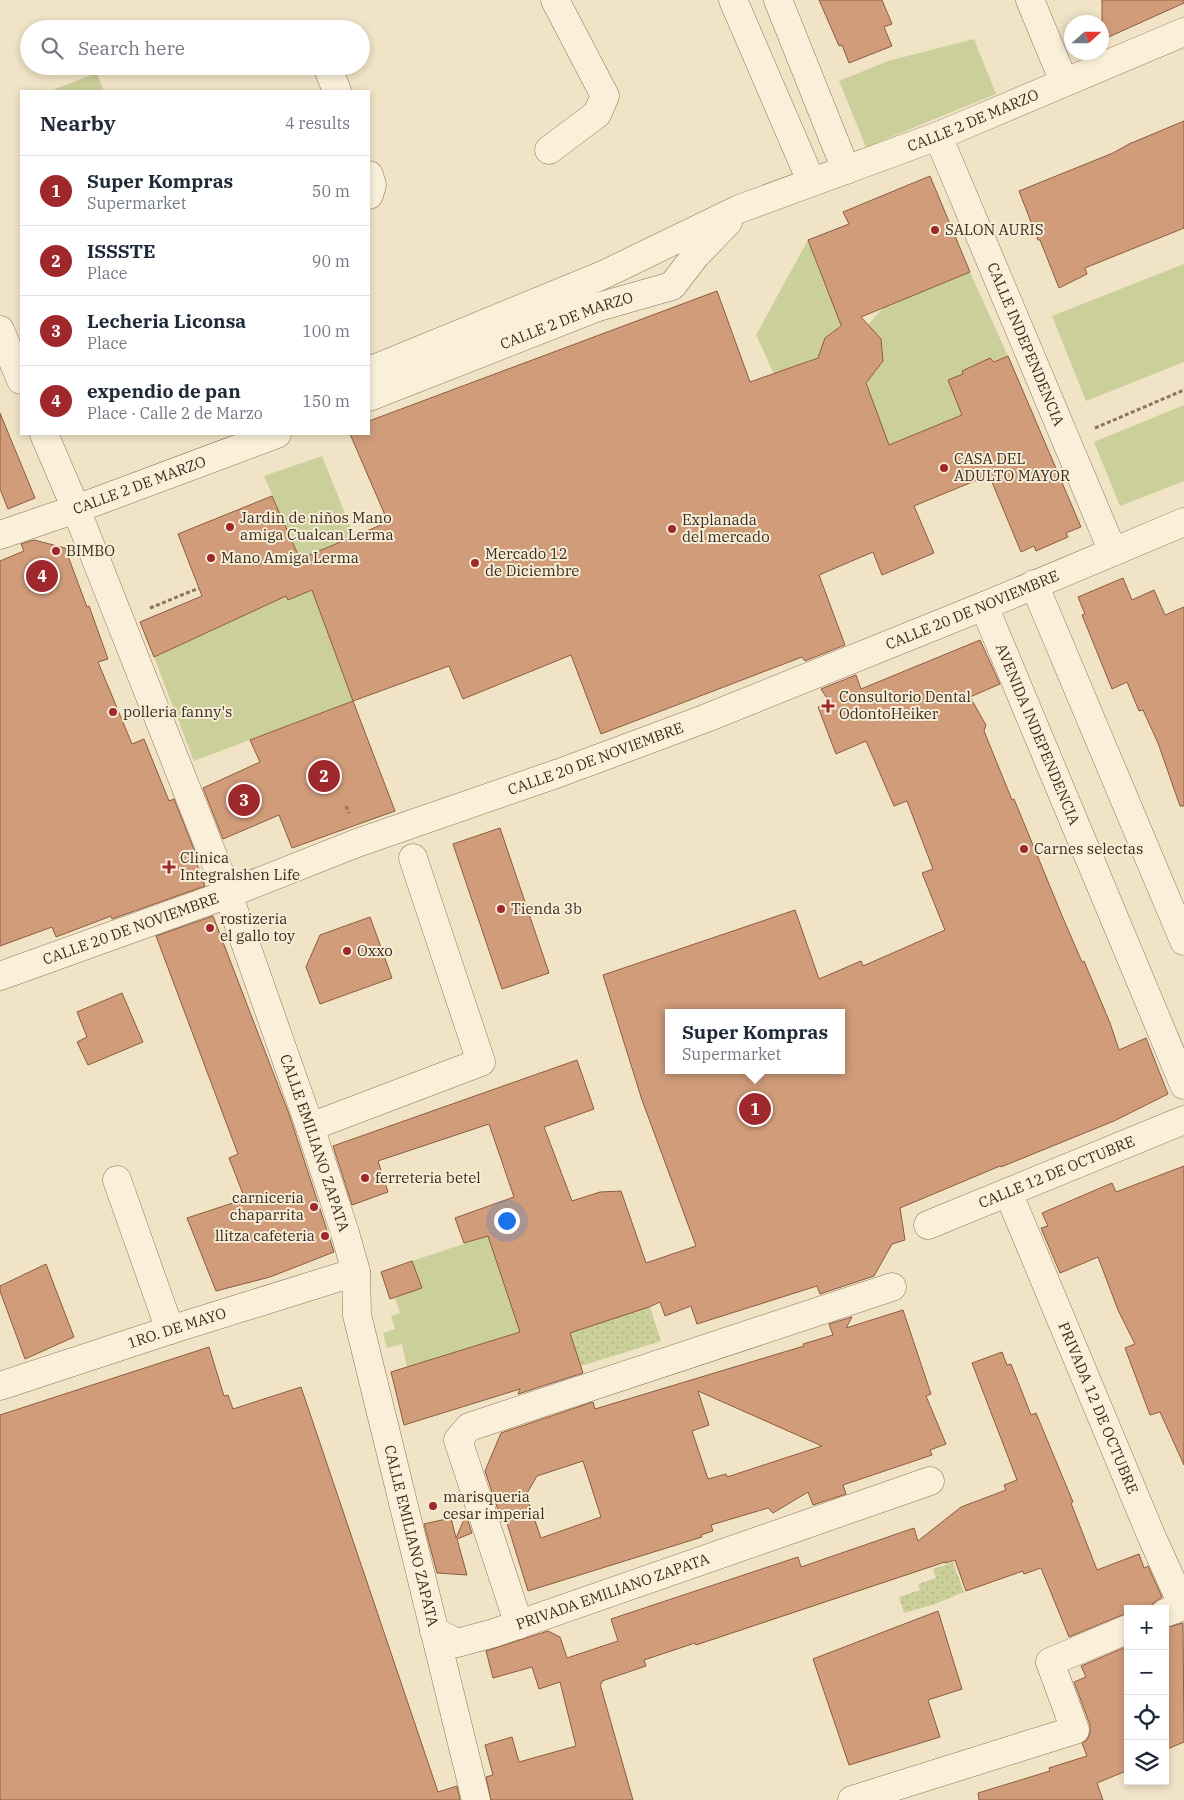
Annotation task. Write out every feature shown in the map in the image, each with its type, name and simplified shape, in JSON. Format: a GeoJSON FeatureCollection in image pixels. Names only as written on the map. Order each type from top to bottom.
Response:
{"type":"FeatureCollection","features":[{"type":"Feature","properties":{"kind":"street"},"geometry":{"type":"LineString","coordinates":[[549,150],[597,114],[605,96],[555,0]]}},
{"type":"Feature","properties":{"kind":"street"},"geometry":{"type":"LineString","coordinates":[[733,0],[811,181]]}},
{"type":"Feature","properties":{"kind":"street"},"geometry":{"type":"LineString","coordinates":[[778,0],[846,170]]}},
{"type":"Feature","properties":{"kind":"street"},"geometry":{"type":"LineString","coordinates":[[1030,0],[1064,82]]}},
{"type":"Feature","properties":{"kind":"street","name":"CALLE 2 DE MARZO"},"geometry":{"type":"LineString","coordinates":[[370,398],[598,307],[672,286],[696,255],[748,206],[811,181],[938,136],[1184,32]]}},
{"type":"Feature","properties":{"kind":"street"},"geometry":{"type":"LineString","coordinates":[[330,75],[336,90]]}},
{"type":"Feature","properties":{"kind":"street","name":"CALLE INDEPENDENCIA"},"geometry":{"type":"LineString","coordinates":[[938,136],[1113,552]]}},
{"type":"Feature","properties":{"kind":"street"},"geometry":{"type":"LineString","coordinates":[[370,178],[372,185],[370,192]]}},
{"type":"Feature","properties":{"kind":"street"},"geometry":{"type":"LineString","coordinates":[[371,365],[603,275],[748,206]]}},
{"type":"Feature","properties":{"kind":"street"},"geometry":{"type":"LineString","coordinates":[[0,330],[20,378]]}},
{"type":"Feature","properties":{"kind":"street","name":"CALLE EMILIANO ZAPATA"},"geometry":{"type":"LineString","coordinates":[[44,435],[76,509],[228,894],[345,1233],[356,1272],[358,1315],[476,1800]]}},
{"type":"Feature","properties":{"kind":"street","name":"CALLE 2 DE MARZO"},"geometry":{"type":"LineString","coordinates":[[0,535],[76,509],[274,435]]}},
{"type":"Feature","properties":{"kind":"street","name":"CALLE 20 DE NOVIEMBRE"},"geometry":{"type":"LineString","coordinates":[[0,976],[228,894],[357,843],[559,773],[704,719],[984,606],[1184,522]]}},
{"type":"Feature","properties":{"kind":"street"},"geometry":{"type":"LineString","coordinates":[[1034,584],[1184,941]]}},
{"type":"Feature","properties":{"kind":"street","name":"AVENIDA INDEPENDENCIA"},"geometry":{"type":"LineString","coordinates":[[984,606],[1184,1085]]}},
{"type":"Feature","properties":{"kind":"street"},"geometry":{"type":"LineString","coordinates":[[310,1127],[481,1062],[413,858]]}},
{"type":"Feature","properties":{"kind":"street","name":"CALLE 12 DE OCTUBRE"},"geometry":{"type":"LineString","coordinates":[[928,1225],[1184,1120]]}},
{"type":"Feature","properties":{"kind":"street"},"geometry":{"type":"LineString","coordinates":[[117,1180],[170,1330]]}},
{"type":"Feature","properties":{"kind":"street","name":"PRIVADA 12 DE OCTUBRE"},"geometry":{"type":"LineString","coordinates":[[1008,1192],[1182,1606],[1169,1611]]}},
{"type":"Feature","properties":{"kind":"street","name":"1RO. DE MAYO"},"geometry":{"type":"LineString","coordinates":[[0,1386],[356,1272]]}},
{"type":"Feature","properties":{"kind":"street","name":"PRIVADA EMILIANO ZAPATA"},"geometry":{"type":"LineString","coordinates":[[892,1287],[469,1427],[458,1440],[519,1625],[930,1481]]}},
{"type":"Feature","properties":{"kind":"street"},"geometry":{"type":"LineString","coordinates":[[434,1631],[457,1644],[519,1625]]}},
{"type":"Feature","properties":{"kind":"street"},"geometry":{"type":"LineString","coordinates":[[852,1800],[1075,1730],[1050,1662],[1124,1631]]}},
{"type":"Feature","properties":{"kind":"path"},"geometry":{"type":"LineString","coordinates":[[1067,440],[1184,390]]}},
{"type":"Feature","properties":{"kind":"path"},"geometry":{"type":"LineString","coordinates":[[119,621],[199,588]]}},
{"type":"Feature","properties":{"kind":"green space"},"geometry":{"type":"Polygon","coordinates":[[[974,39],[996,94],[866,147],[839,81],[888,61],[974,39]]]}},
{"type":"Feature","properties":{"kind":"green space"},"geometry":{"type":"Polygon","coordinates":[[[92,75],[98,75],[104,90],[53,90],[92,75]]]}},
{"type":"Feature","properties":{"kind":"green space"},"geometry":{"type":"Polygon","coordinates":[[[808,240],[841,324],[825,338],[819,357],[774,374],[756,335],[808,240]]]}},
{"type":"Feature","properties":{"kind":"green space"},"geometry":{"type":"Polygon","coordinates":[[[1184,264],[1184,362],[1086,401],[1052,316],[1184,264]]]}},
{"type":"Feature","properties":{"kind":"green space"},"geometry":{"type":"Polygon","coordinates":[[[970,272],[1008,356],[994,362],[990,358],[981,362],[982,367],[971,367],[962,371],[963,374],[948,380],[962,415],[798,482],[880,421],[866,383],[883,361],[881,339],[868,325],[883,308],[970,272]]]}},
{"type":"Feature","properties":{"kind":"green space"},"geometry":{"type":"Polygon","coordinates":[[[1184,405],[1184,481],[1120,506],[1094,442],[1184,405]]]}},
{"type":"Feature","properties":{"kind":"green space"},"geometry":{"type":"Polygon","coordinates":[[[322,456],[354,536],[300,559],[264,476],[322,456]]]}},
{"type":"Feature","properties":{"kind":"green space"},"geometry":{"type":"Polygon","coordinates":[[[313,590],[353,701],[194,761],[154,657],[286,596],[288,600],[313,590]]]}},
{"type":"Feature","properties":{"kind":"green space"},"geometry":{"type":"Polygon","coordinates":[[[488,1236],[512,1308],[544,1324],[407,1367],[402,1344],[387,1348],[383,1333],[395,1329],[391,1316],[400,1313],[395,1298],[421,1288],[412,1261],[488,1236]]]}},
{"type":"Feature","properties":{"kind":"green space"},"geometry":{"type":"Polygon","coordinates":[[[605,1277],[618,1317],[650,1307],[661,1341],[581,1366],[563,1314],[605,1277]]]}},
{"type":"Feature","properties":{"kind":"green space"},"geometry":{"type":"Polygon","coordinates":[[[953,1562],[964,1592],[935,1604],[904,1613],[899,1597],[920,1590],[918,1584],[936,1578],[933,1569],[953,1562]]]}},
{"type":"Feature","properties":{"kind":"building"},"geometry":{"type":"Polygon","coordinates":[[[819,0],[882,0],[892,24],[884,27],[892,46],[849,63],[842,45],[839,46],[819,0]]]}},
{"type":"Feature","properties":{"kind":"building"},"geometry":{"type":"Polygon","coordinates":[[[1102,0],[1184,0],[1184,3],[1109,37],[1109,15],[1102,15],[1102,0]]]}},
{"type":"Feature","properties":{"kind":"building"},"geometry":{"type":"Polygon","coordinates":[[[1184,121],[1184,228],[1085,268],[1087,274],[1059,288],[1019,191],[1113,153],[1129,144],[1184,121]]]}},
{"type":"Feature","properties":{"kind":"building"},"geometry":{"type":"Polygon","coordinates":[[[930,176],[970,272],[861,317],[881,339],[883,361],[866,383],[889,445],[962,415],[948,380],[963,374],[962,371],[990,358],[994,362],[1008,356],[1081,527],[1066,533],[1068,537],[1036,551],[1034,546],[1021,552],[989,475],[914,506],[934,553],[882,575],[873,552],[819,575],[845,645],[805,661],[802,657],[601,734],[571,655],[463,699],[449,666],[353,701],[312,590],[288,600],[286,596],[154,657],[140,622],[202,596],[178,534],[272,496],[300,559],[388,522],[350,435],[370,435],[370,421],[717,291],[750,382],[818,358],[825,338],[842,325],[808,240],[849,224],[843,212],[930,176]]]}},
{"type":"Feature","properties":{"kind":"building"},"geometry":{"type":"Polygon","coordinates":[[[0,413],[35,498],[8,509],[0,489],[0,413]]]}},
{"type":"Feature","properties":{"kind":"building"},"geometry":{"type":"Polygon","coordinates":[[[34,540],[65,548],[108,659],[98,662],[132,744],[144,739],[169,801],[174,799],[195,852],[193,853],[205,886],[112,919],[111,916],[56,937],[52,927],[0,946],[0,561],[24,551],[21,544],[34,540]]]}},
{"type":"Feature","properties":{"kind":"building"},"geometry":{"type":"Polygon","coordinates":[[[1123,578],[1132,600],[1154,590],[1165,615],[1184,607],[1184,806],[1180,806],[1158,743],[1143,710],[1139,711],[1127,682],[1112,689],[1082,615],[1085,614],[1078,597],[1123,578]]]}},
{"type":"Feature","properties":{"kind":"building"},"geometry":{"type":"Polygon","coordinates":[[[980,640],[1000,684],[970,697],[986,725],[984,731],[1012,800],[1014,799],[1082,962],[1084,961],[1110,1023],[1119,1050],[1146,1038],[1168,1094],[1114,1121],[900,1208],[905,1240],[892,1244],[874,1276],[820,1294],[817,1286],[697,1324],[691,1306],[665,1316],[660,1302],[570,1333],[583,1373],[518,1394],[520,1389],[404,1425],[391,1372],[520,1332],[488,1236],[464,1243],[455,1218],[514,1197],[489,1124],[378,1161],[388,1192],[352,1205],[333,1146],[577,1060],[594,1109],[544,1127],[572,1201],[600,1192],[621,1191],[646,1263],[696,1246],[642,1100],[603,975],[795,910],[819,979],[861,961],[863,966],[945,930],[922,873],[933,869],[907,801],[894,806],[866,741],[836,754],[818,707],[830,703],[821,689],[856,675],[861,689],[980,640]]]}},
{"type":"Feature","properties":{"kind":"building"},"geometry":{"type":"Polygon","coordinates":[[[353,701],[395,811],[292,848],[279,815],[223,839],[203,788],[260,762],[250,740],[353,701]]]}},
{"type":"Feature","properties":{"kind":"building","name":"Tienda 3b"},"geometry":{"type":"Polygon","coordinates":[[[500,828],[549,973],[502,989],[453,844],[500,828]]]}},
{"type":"Feature","properties":{"kind":"building"},"geometry":{"type":"Polygon","coordinates":[[[213,916],[289,1114],[334,1252],[270,1277],[216,1291],[187,1218],[245,1199],[229,1158],[238,1154],[156,936],[213,916]]]}},
{"type":"Feature","properties":{"kind":"building","name":"Oxxo"},"geometry":{"type":"Polygon","coordinates":[[[370,917],[392,978],[320,1004],[306,967],[320,935],[370,917]]]}},
{"type":"Feature","properties":{"kind":"building"},"geometry":{"type":"Polygon","coordinates":[[[122,993],[143,1042],[88,1065],[77,1042],[87,1037],[77,1012],[122,993]]]}},
{"type":"Feature","properties":{"kind":"building"},"geometry":{"type":"Polygon","coordinates":[[[1184,1166],[1184,1465],[1160,1412],[1150,1415],[1125,1348],[1135,1344],[1118,1310],[1098,1257],[1060,1273],[1041,1228],[1048,1226],[1042,1213],[1112,1183],[1116,1192],[1184,1166]]]}},
{"type":"Feature","properties":{"kind":"building"},"geometry":{"type":"Polygon","coordinates":[[[412,1261],[422,1288],[390,1299],[381,1272],[412,1261]]]}},
{"type":"Feature","properties":{"kind":"building"},"geometry":{"type":"Polygon","coordinates":[[[46,1264],[74,1337],[25,1359],[0,1291],[0,1286],[46,1264]]]}},
{"type":"Feature","properties":{"kind":"building"},"geometry":{"type":"Polygon","coordinates":[[[903,1310],[931,1394],[926,1396],[946,1444],[930,1450],[932,1455],[843,1485],[846,1494],[813,1505],[808,1492],[773,1513],[768,1508],[711,1525],[713,1531],[701,1535],[702,1537],[528,1591],[506,1520],[502,1522],[485,1471],[501,1433],[593,1402],[595,1409],[804,1346],[803,1344],[833,1335],[829,1324],[852,1317],[846,1328],[903,1310]],[[698,1391],[709,1425],[692,1431],[708,1479],[726,1474],[727,1477],[822,1446],[698,1391]],[[583,1461],[537,1476],[526,1495],[541,1538],[601,1517],[583,1461]]]}},
{"type":"Feature","properties":{"kind":"building"},"geometry":{"type":"Polygon","coordinates":[[[209,1347],[224,1396],[228,1395],[233,1409],[301,1387],[438,1792],[457,1786],[460,1800],[0,1800],[0,1415],[209,1347]]]}},
{"type":"Feature","properties":{"kind":"building"},"geometry":{"type":"Polygon","coordinates":[[[1002,1352],[1007,1365],[1011,1364],[1031,1415],[1036,1413],[1073,1502],[1071,1503],[1097,1570],[1139,1554],[1144,1568],[1148,1566],[1162,1597],[1152,1605],[1124,1605],[1124,1615],[1069,1637],[1041,1568],[1024,1574],[1023,1571],[966,1591],[955,1560],[945,1562],[696,1645],[695,1643],[644,1660],[646,1666],[602,1681],[600,1684],[633,1800],[491,1800],[486,1777],[493,1775],[485,1745],[512,1737],[519,1762],[576,1746],[560,1682],[539,1689],[532,1667],[493,1678],[486,1651],[548,1631],[560,1637],[567,1658],[618,1641],[611,1619],[798,1557],[801,1567],[914,1528],[918,1541],[961,1507],[1006,1490],[1004,1485],[1017,1480],[972,1363],[1002,1352]]]}},
{"type":"Feature","properties":{"kind":"building"},"geometry":{"type":"Polygon","coordinates":[[[466,1515],[472,1533],[457,1539],[467,1575],[437,1573],[424,1524],[451,1518],[456,1538],[466,1515]]]}},
{"type":"Feature","properties":{"kind":"building"},"geometry":{"type":"Polygon","coordinates":[[[938,1611],[962,1689],[928,1700],[940,1737],[849,1765],[813,1659],[938,1611]]]}},
{"type":"Feature","properties":{"kind":"building"},"geometry":{"type":"Polygon","coordinates":[[[1183,1623],[1184,1742],[1169,1748],[1169,1650],[1169,1627],[1183,1623]]]}},
{"type":"Feature","properties":{"kind":"building"},"geometry":{"type":"Polygon","coordinates":[[[1124,1648],[1124,1772],[1097,1783],[1103,1800],[979,1800],[978,1793],[1050,1771],[1049,1768],[1087,1756],[1082,1743],[1087,1740],[1090,1733],[1090,1725],[1074,1682],[1086,1677],[1081,1666],[1124,1648]]]}},
{"type":"Feature","properties":{"kind":"place","name":"SALON AURIS"},"geometry":{"type":"Point","coordinates":[935,230]}},
{"type":"Feature","properties":{"kind":"place","name":"CASA DEL ADULTO MAYOR"},"geometry":{"type":"Point","coordinates":[944,468]}},
{"type":"Feature","properties":{"kind":"place","name":"Jardin de niños Mano amiga Cualcan Lerma"},"geometry":{"type":"Point","coordinates":[230,527]}},
{"type":"Feature","properties":{"kind":"place","name":"Explanada del mercado"},"geometry":{"type":"Point","coordinates":[672,529]}},
{"type":"Feature","properties":{"kind":"place","name":"BIMBO"},"geometry":{"type":"Point","coordinates":[56,551]}},
{"type":"Feature","properties":{"kind":"place","name":"Mano Amiga Lerma"},"geometry":{"type":"Point","coordinates":[211,558]}},
{"type":"Feature","properties":{"kind":"place","name":"Mercado 12 de Diciembre"},"geometry":{"type":"Point","coordinates":[475,563]}},
{"type":"Feature","properties":{"kind":"place","name":"expendio de pan"},"geometry":{"type":"Point","coordinates":[42,576]}},
{"type":"Feature","properties":{"kind":"place","name":"Consultorio Dental OdontoHeiker"},"geometry":{"type":"Point","coordinates":[828,706]}},
{"type":"Feature","properties":{"kind":"place","name":"polleria fanny's"},"geometry":{"type":"Point","coordinates":[113,712]}},
{"type":"Feature","properties":{"kind":"place","name":"ISSSTE"},"geometry":{"type":"Point","coordinates":[324,776]}},
{"type":"Feature","properties":{"kind":"place","name":"Lecheria Liconsa"},"geometry":{"type":"Point","coordinates":[244,800]}},
{"type":"Feature","properties":{"kind":"place","name":"Carnes selectas"},"geometry":{"type":"Point","coordinates":[1024,849]}},
{"type":"Feature","properties":{"kind":"place","name":"Clinica Integralshen Life"},"geometry":{"type":"Point","coordinates":[169,867]}},
{"type":"Feature","properties":{"kind":"place","name":"Tienda 3b"},"geometry":{"type":"Point","coordinates":[501,909]}},
{"type":"Feature","properties":{"kind":"place","name":"rostizeria el gallo toy"},"geometry":{"type":"Point","coordinates":[210,928]}},
{"type":"Feature","properties":{"kind":"place","name":"Oxxo"},"geometry":{"type":"Point","coordinates":[347,951]}},
{"type":"Feature","properties":{"kind":"place","name":"Super Kompras"},"geometry":{"type":"Point","coordinates":[755,1109]}},
{"type":"Feature","properties":{"kind":"place","name":"ferreteria betel"},"geometry":{"type":"Point","coordinates":[365,1178]}},
{"type":"Feature","properties":{"kind":"place","name":"carniceria chaparrita"},"geometry":{"type":"Point","coordinates":[314,1207]}},
{"type":"Feature","properties":{"kind":"place","name":"llitza cafeteria"},"geometry":{"type":"Point","coordinates":[325,1236]}},
{"type":"Feature","properties":{"kind":"place","name":"marisqueria cesar imperial"},"geometry":{"type":"Point","coordinates":[433,1506]}}]}
